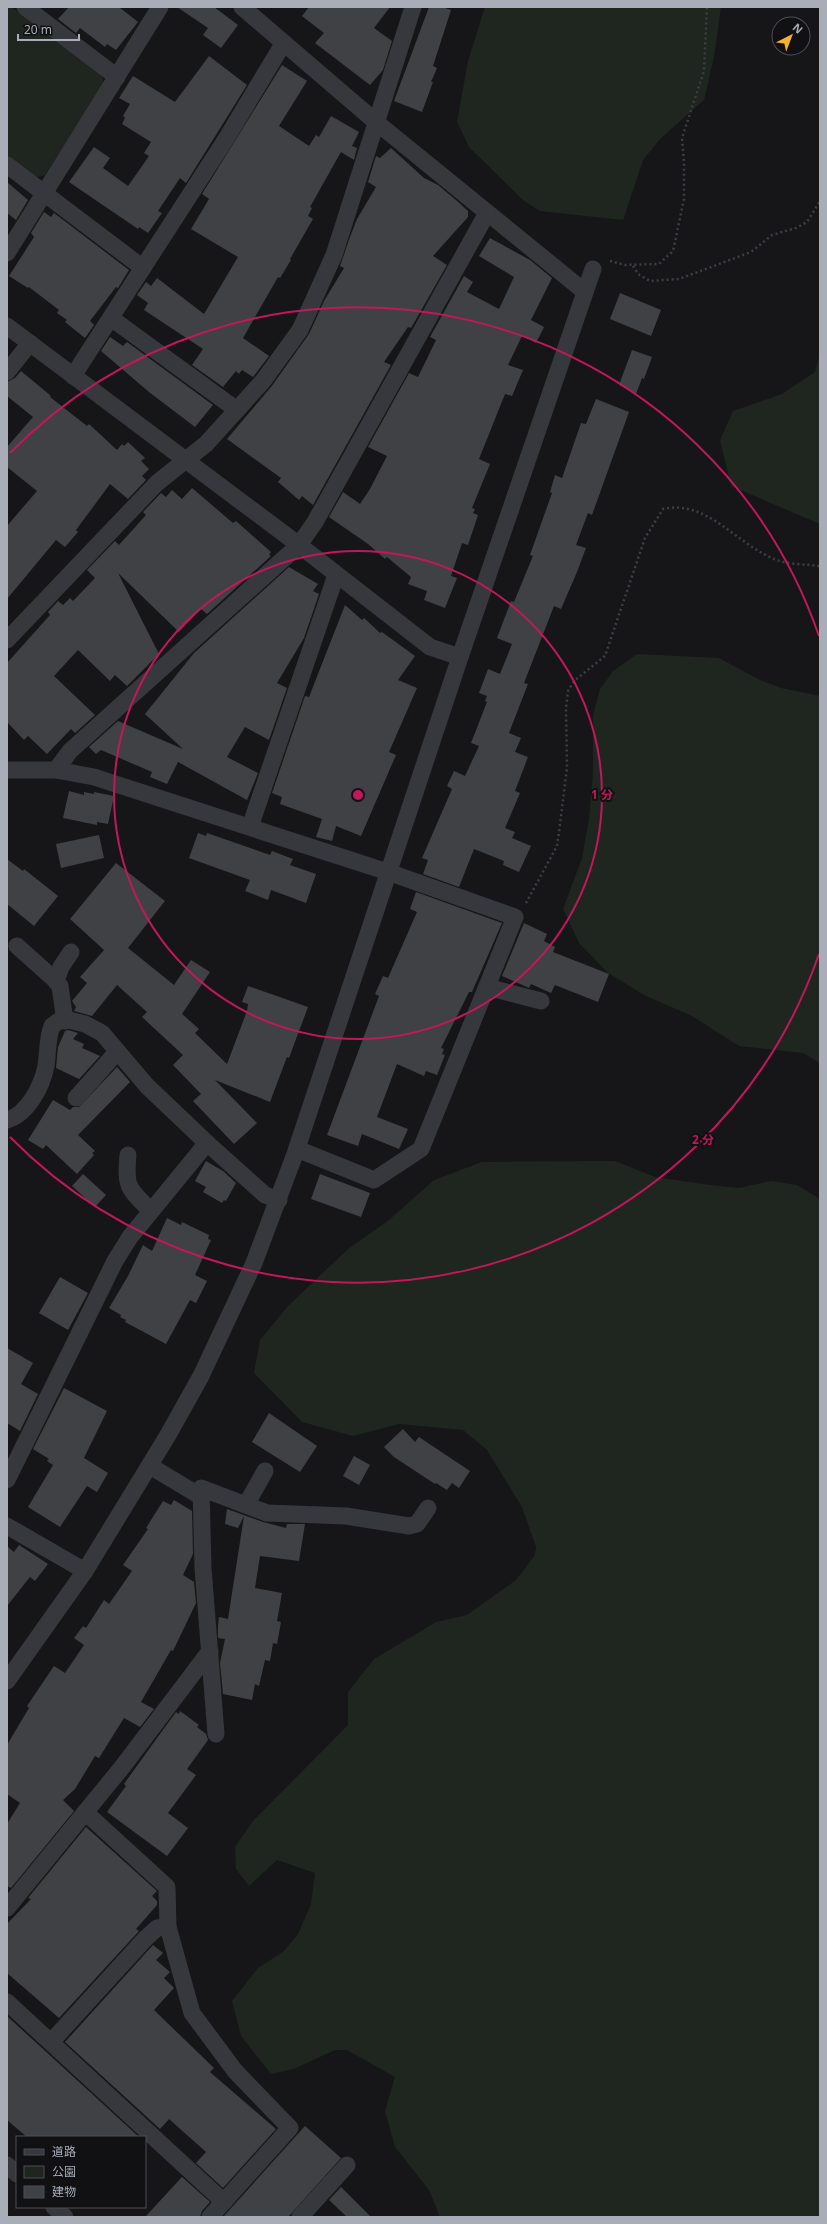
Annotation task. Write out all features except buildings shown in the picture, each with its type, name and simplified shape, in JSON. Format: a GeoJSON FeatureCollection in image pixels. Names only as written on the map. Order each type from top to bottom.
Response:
{"type":"FeatureCollection","features":[{"type":"Feature","properties":{"kind":"street"},"geometry":{"type":"LineString","coordinates":[[25,7],[116,77]]}},
{"type":"Feature","properties":{"kind":"street"},"geometry":{"type":"LineString","coordinates":[[7,253],[160,7]]}},
{"type":"Feature","properties":{"kind":"street"},"geometry":{"type":"LineString","coordinates":[[242,7],[283,44],[376,122],[585,292]]}},
{"type":"Feature","properties":{"kind":"street"},"geometry":{"type":"LineString","coordinates":[[7,640],[157,483],[206,444],[263,381],[300,330],[334,255],[412,7]]}},
{"type":"Feature","properties":{"kind":"street"},"geometry":{"type":"LineString","coordinates":[[73,376],[226,139],[283,44]]}},
{"type":"Feature","properties":{"kind":"street"},"geometry":{"type":"LineString","coordinates":[[7,165],[143,268]]}},
{"type":"Feature","properties":{"kind":"street"},"geometry":{"type":"LineString","coordinates":[[56,770],[70,751],[299,545],[315,522],[487,213]]}},
{"type":"Feature","properties":{"kind":"street"},"geometry":{"type":"LineString","coordinates":[[7,1681],[85,1571],[150,1466],[201,1376],[254,1263],[297,1149],[460,657],[593,269]]}},
{"type":"Feature","properties":{"kind":"street"},"geometry":{"type":"LineString","coordinates":[[111,318],[237,410]]}},
{"type":"Feature","properties":{"kind":"street"},"geometry":{"type":"LineString","coordinates":[[7,326],[184,461],[299,545],[430,647],[460,657]]}},
{"type":"Feature","properties":{"kind":"street"},"geometry":{"type":"LineString","coordinates":[[7,372],[30,343]]}},
{"type":"Feature","properties":{"kind":"street"},"geometry":{"type":"LineString","coordinates":[[250,827],[336,575]]}},
{"type":"Feature","properties":{"kind":"street"},"geometry":{"type":"LineString","coordinates":[[7,770],[56,770],[94,777],[388,872],[515,917],[422,1149],[374,1180],[297,1149]]}},
{"type":"Feature","properties":{"kind":"street"},"geometry":{"type":"LineString","coordinates":[[17,946],[60,986],[65,1021]]}},
{"type":"Feature","properties":{"kind":"street"},"geometry":{"type":"LineString","coordinates":[[56,981],[61,967],[72,952]]}},
{"type":"Feature","properties":{"kind":"street"},"geometry":{"type":"LineString","coordinates":[[487,987],[541,1001]]}},
{"type":"Feature","properties":{"kind":"street"},"geometry":{"type":"LineString","coordinates":[[7,1120],[23,1110],[36,1093],[43,1075],[49,1035],[52,1026],[65,1021],[85,1024],[102,1033],[147,1086],[264,1196],[279,1200]]}},
{"type":"Feature","properties":{"kind":"street"},"geometry":{"type":"LineString","coordinates":[[76,1098],[117,1052]]}},
{"type":"Feature","properties":{"kind":"street"},"geometry":{"type":"LineString","coordinates":[[7,1480],[115,1261],[130,1237],[207,1143]]}},
{"type":"Feature","properties":{"kind":"street"},"geometry":{"type":"LineString","coordinates":[[128,1155],[126,1176],[128,1188],[151,1211]]}},
{"type":"Feature","properties":{"kind":"street"},"geometry":{"type":"LineString","coordinates":[[150,1466],[200,1496]]}},
{"type":"Feature","properties":{"kind":"street"},"geometry":{"type":"LineString","coordinates":[[246,1506],[265,1471]]}},
{"type":"Feature","properties":{"kind":"street"},"geometry":{"type":"LineString","coordinates":[[216,1734],[203,1568],[201,1488],[267,1513],[346,1516],[409,1526],[417,1524],[428,1508]]}},
{"type":"Feature","properties":{"kind":"street"},"geometry":{"type":"LineString","coordinates":[[7,1526],[85,1571]]}},
{"type":"Feature","properties":{"kind":"street"},"geometry":{"type":"LineString","coordinates":[[7,1908],[86,1812],[210,1651]]}},
{"type":"Feature","properties":{"kind":"street"},"geometry":{"type":"LineString","coordinates":[[86,1812],[167,1887],[168,1927],[192,2013],[235,2071],[290,2128],[210,2217]]}},
{"type":"Feature","properties":{"kind":"street"},"geometry":{"type":"LineString","coordinates":[[50,2042],[157,1928],[168,1927]]}},
{"type":"Feature","properties":{"kind":"street"},"geometry":{"type":"LineString","coordinates":[[7,2002],[224,2202]]}},
{"type":"Feature","properties":{"kind":"street"},"geometry":{"type":"LineString","coordinates":[[7,2165],[16,2173]]}},
{"type":"Feature","properties":{"kind":"street"},"geometry":{"type":"LineString","coordinates":[[300,2217],[347,2165]]}},
{"type":"Feature","properties":{"kind":"street"},"geometry":{"type":"LineString","coordinates":[[55,2208],[66,2217]]}},
{"type":"Feature","properties":{"kind":"path"},"geometry":{"type":"LineString","coordinates":[[593,269],[599,260],[633,266],[659,264],[673,251],[684,199],[684,162],[682,138],[704,72],[707,7]]}},
{"type":"Feature","properties":{"kind":"path"},"geometry":{"type":"LineString","coordinates":[[633,266],[638,274],[650,281],[679,279],[752,252],[772,235],[796,228],[807,222],[820,201]]}},
{"type":"Feature","properties":{"kind":"path"},"geometry":{"type":"LineString","coordinates":[[515,917],[521,912],[556,846],[567,768],[566,708],[568,691],[574,681],[605,656],[645,538],[663,509],[684,508],[707,517],[771,558],[786,563],[820,566]]}},
{"type":"Feature","properties":{"kind":"green space"},"geometry":{"type":"Polygon","coordinates":[[[7,7],[11,7],[101,75],[104,83],[45,175],[35,178],[7,157],[7,7]]]}},
{"type":"Feature","properties":{"kind":"green space"},"geometry":{"type":"Polygon","coordinates":[[[485,7],[721,7],[714,57],[704,100],[660,139],[643,160],[623,220],[540,211],[524,201],[469,147],[457,122],[468,61],[485,7]]]}},
{"type":"Feature","properties":{"kind":"green space"},"geometry":{"type":"Polygon","coordinates":[[[820,353],[820,524],[731,486],[720,440],[733,411],[782,394],[815,372],[820,353]]]}},
{"type":"Feature","properties":{"kind":"green space"},"geometry":{"type":"Polygon","coordinates":[[[637,654],[719,658],[760,680],[781,688],[820,696],[820,1063],[803,1053],[739,1046],[692,1016],[646,996],[608,973],[579,943],[563,909],[582,858],[589,819],[593,772],[593,715],[600,689],[613,671],[637,654]]]}},
{"type":"Feature","properties":{"kind":"green space"},"geometry":{"type":"Polygon","coordinates":[[[615,1161],[655,1177],[710,1185],[739,1188],[771,1181],[797,1185],[820,1199],[820,2217],[440,2217],[429,2190],[395,2147],[385,2111],[395,2077],[347,2050],[335,2050],[294,2069],[271,2074],[241,2036],[232,2001],[258,1968],[284,1951],[298,1934],[311,1904],[315,1873],[277,1860],[249,1886],[236,1869],[235,1847],[253,1821],[348,1725],[348,1692],[374,1659],[436,1622],[467,1615],[516,1580],[535,1555],[536,1547],[522,1507],[487,1450],[463,1430],[399,1424],[353,1436],[302,1422],[254,1373],[260,1340],[288,1306],[348,1249],[389,1220],[434,1180],[482,1162],[615,1161]]]}}]}
